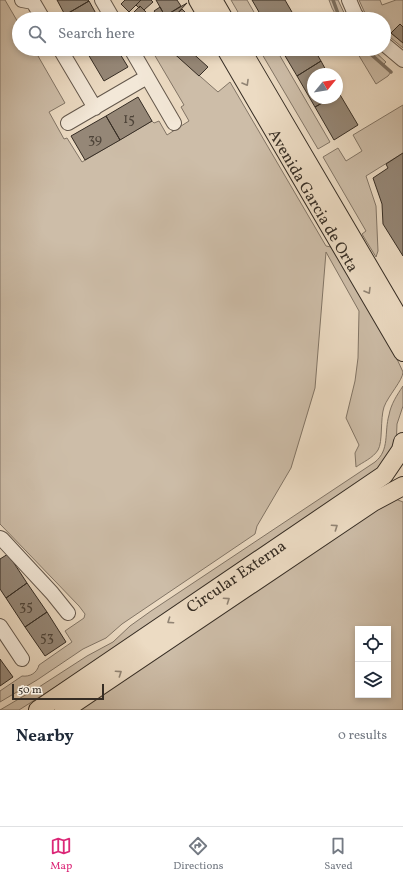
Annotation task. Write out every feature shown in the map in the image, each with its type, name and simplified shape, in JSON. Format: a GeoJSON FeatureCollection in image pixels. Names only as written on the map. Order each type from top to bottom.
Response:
{"type":"FeatureCollection","features":[{"type":"Feature","properties":{"kind":"main road"},"geometry":{"type":"LineString","coordinates":[[198,0],[205,12]]}},
{"type":"Feature","properties":{"kind":"main road"},"geometry":{"type":"LineString","coordinates":[[213,0],[220,12]]}},
{"type":"Feature","properties":{"kind":"main road","name":"Avenida Garcia de Orta"},"geometry":{"type":"LineString","coordinates":[[230,56],[403,352]]}},
{"type":"Feature","properties":{"kind":"main road","name":"Avenida Garcia de Orta"},"geometry":{"type":"LineString","coordinates":[[246,56],[403,325]]}},
{"type":"Feature","properties":{"kind":"main road","name":"Circular Externa"},"geometry":{"type":"LineString","coordinates":[[59,704],[384,475],[401,450],[403,442]]}},
{"type":"Feature","properties":{"kind":"main road","name":"Circular Externa"},"geometry":{"type":"LineString","coordinates":[[38,710],[59,704],[373,502],[403,486]]}},
{"type":"Feature","properties":{"kind":"street"},"geometry":{"type":"LineString","coordinates":[[22,0],[32,2],[38,12]]}},
{"type":"Feature","properties":{"kind":"street"},"geometry":{"type":"LineString","coordinates":[[102,0],[109,12]]}},
{"type":"Feature","properties":{"kind":"street"},"geometry":{"type":"LineString","coordinates":[[349,0],[354,12]]}},
{"type":"Feature","properties":{"kind":"street"},"geometry":{"type":"LineString","coordinates":[[391,50],[403,60]]}},
{"type":"Feature","properties":{"kind":"street"},"geometry":{"type":"LineString","coordinates":[[64,56],[95,108]]}},
{"type":"Feature","properties":{"kind":"street"},"geometry":{"type":"LineString","coordinates":[[135,56],[174,123]]}},
{"type":"Feature","properties":{"kind":"street"},"geometry":{"type":"LineString","coordinates":[[68,123],[147,77]]}},
{"type":"Feature","properties":{"kind":"street"},"geometry":{"type":"LineString","coordinates":[[0,538],[52,593],[68,613]]}},
{"type":"Feature","properties":{"kind":"street"},"geometry":{"type":"LineString","coordinates":[[0,626],[22,659]]}},
{"type":"Feature","properties":{"kind":"street","name":"Circular Externa"},"geometry":{"type":"LineString","coordinates":[[28,710],[59,704]]}},
{"type":"Feature","properties":{"kind":"shaded area"},"geometry":{"type":"Polygon","coordinates":[[[0,0],[5,0],[12,12],[12,56],[38,56],[65,103],[49,112],[64,139],[67,138],[82,162],[152,121],[154,123],[159,121],[167,135],[189,121],[181,107],[184,105],[155,56],[177,56],[218,92],[230,82],[326,246],[331,247],[391,346],[403,372],[401,379],[384,407],[380,446],[371,458],[356,467],[355,453],[359,445],[346,418],[355,381],[358,358],[359,311],[326,252],[315,388],[291,468],[257,526],[255,534],[122,624],[106,638],[83,649],[37,680],[0,702],[0,691],[22,676],[33,674],[39,665],[72,642],[65,631],[84,618],[85,614],[0,524],[0,0]]]}},
{"type":"Feature","properties":{"kind":"shaded area"},"geometry":{"type":"Polygon","coordinates":[[[231,0],[247,0],[254,12],[238,12],[231,0]]]}},
{"type":"Feature","properties":{"kind":"shaded area"},"geometry":{"type":"Polygon","coordinates":[[[329,0],[338,0],[344,12],[334,12],[329,0]]]}},
{"type":"Feature","properties":{"kind":"shaded area"},"geometry":{"type":"Polygon","coordinates":[[[359,0],[380,0],[382,5],[396,0],[403,0],[403,27],[400,24],[391,33],[391,12],[364,11],[359,0]]]}},
{"type":"Feature","properties":{"kind":"shaded area"},"geometry":{"type":"Polygon","coordinates":[[[391,33],[403,43],[403,48],[391,38],[391,33]]]}},
{"type":"Feature","properties":{"kind":"shaded area"},"geometry":{"type":"Polygon","coordinates":[[[263,56],[280,56],[330,142],[318,149],[263,56]]]}},
{"type":"Feature","properties":{"kind":"shaded area"},"geometry":{"type":"Polygon","coordinates":[[[359,56],[380,56],[386,62],[383,65],[391,72],[388,76],[376,84],[359,56]]]}},
{"type":"Feature","properties":{"kind":"shaded area"},"geometry":{"type":"Polygon","coordinates":[[[403,105],[403,153],[366,176],[376,206],[378,251],[376,257],[362,234],[366,231],[323,157],[338,148],[346,161],[362,151],[353,135],[403,105]]]}},
{"type":"Feature","properties":{"kind":"shaded area"},"geometry":{"type":"Polygon","coordinates":[[[403,386],[403,406],[397,424],[396,449],[392,459],[93,663],[19,710],[0,710],[87,656],[113,642],[130,626],[151,611],[375,462],[383,452],[390,411],[394,400],[403,386]]]}},
{"type":"Feature","properties":{"kind":"shaded area"},"geometry":{"type":"Polygon","coordinates":[[[393,498],[403,502],[403,710],[77,710],[393,498]]]}},
{"type":"Feature","properties":{"kind":"building"},"geometry":{"type":"Polygon","coordinates":[[[57,0],[89,1],[70,12],[63,12],[57,0]]]}},
{"type":"Feature","properties":{"kind":"building"},"geometry":{"type":"Polygon","coordinates":[[[125,0],[141,0],[129,12],[121,4],[125,0]]]}},
{"type":"Feature","properties":{"kind":"building"},"geometry":{"type":"Polygon","coordinates":[[[141,0],[151,0],[153,2],[144,10],[140,6],[139,8],[136,5],[141,0]]]}},
{"type":"Feature","properties":{"kind":"building"},"geometry":{"type":"Polygon","coordinates":[[[156,0],[177,0],[181,6],[171,12],[163,12],[156,0]]]}},
{"type":"Feature","properties":{"kind":"building"},"geometry":{"type":"Polygon","coordinates":[[[252,0],[285,0],[292,12],[259,12],[252,0]]]}},
{"type":"Feature","properties":{"kind":"building"},"geometry":{"type":"Polygon","coordinates":[[[89,1],[95,12],[70,12],[89,1]]]}},
{"type":"Feature","properties":{"kind":"building"},"geometry":{"type":"Polygon","coordinates":[[[187,3],[179,12],[172,12],[187,3]]]}},
{"type":"Feature","properties":{"kind":"building"},"geometry":{"type":"Polygon","coordinates":[[[140,6],[146,12],[134,12],[140,6]]]}},
{"type":"Feature","properties":{"kind":"building"},"geometry":{"type":"Polygon","coordinates":[[[160,7],[163,12],[155,12],[154,11],[160,7]]]}},
{"type":"Feature","properties":{"kind":"building"},"geometry":{"type":"Polygon","coordinates":[[[400,24],[403,27],[403,43],[391,33],[400,24]]]}},
{"type":"Feature","properties":{"kind":"building"},"geometry":{"type":"Polygon","coordinates":[[[89,56],[121,56],[128,67],[104,81],[89,56]]]}},
{"type":"Feature","properties":{"kind":"building"},"geometry":{"type":"Polygon","coordinates":[[[177,56],[196,56],[208,67],[199,76],[177,56]]]}},
{"type":"Feature","properties":{"kind":"building"},"geometry":{"type":"Polygon","coordinates":[[[285,56],[318,56],[321,61],[310,68],[307,68],[307,70],[297,76],[285,56]]]}},
{"type":"Feature","properties":{"kind":"building"},"geometry":{"type":"Polygon","coordinates":[[[321,61],[325,68],[310,68],[321,61]]]}},
{"type":"Feature","properties":{"kind":"building"},"geometry":{"type":"Polygon","coordinates":[[[307,70],[307,93],[297,76],[307,70]]]}},
{"type":"Feature","properties":{"kind":"building"},"geometry":{"type":"Polygon","coordinates":[[[138,97],[152,121],[120,140],[106,116],[138,97]]]}},
{"type":"Feature","properties":{"kind":"building"},"geometry":{"type":"Polygon","coordinates":[[[343,100],[358,125],[334,140],[315,107],[320,104],[343,104],[343,100]]]}},
{"type":"Feature","properties":{"kind":"building"},"geometry":{"type":"Polygon","coordinates":[[[313,104],[320,104],[315,107],[313,104]]]}},
{"type":"Feature","properties":{"kind":"building"},"geometry":{"type":"Polygon","coordinates":[[[106,116],[120,140],[85,160],[71,136],[106,116]]]}},
{"type":"Feature","properties":{"kind":"building"},"geometry":{"type":"Polygon","coordinates":[[[403,153],[403,256],[383,224],[382,204],[373,178],[388,168],[386,164],[403,153]]]}},
{"type":"Feature","properties":{"kind":"building"},"geometry":{"type":"Polygon","coordinates":[[[8,554],[27,583],[6,598],[0,589],[0,559],[8,554]]]}},
{"type":"Feature","properties":{"kind":"building"},"geometry":{"type":"Polygon","coordinates":[[[27,583],[47,612],[25,627],[6,598],[27,583]]]}},
{"type":"Feature","properties":{"kind":"building"},"geometry":{"type":"Polygon","coordinates":[[[47,612],[66,642],[45,656],[25,627],[47,612]]]}},
{"type":"Feature","properties":{"kind":"building"},"geometry":{"type":"Polygon","coordinates":[[[0,659],[13,677],[0,686],[0,659]]]}},
{"type":"Feature","properties":{"kind":"waterway"},"geometry":{"type":"LineString","coordinates":[[333,0],[337,12]]}},
{"type":"Feature","properties":{"kind":"waterway"},"geometry":{"type":"LineString","coordinates":[[373,56],[391,72]]}}]}
